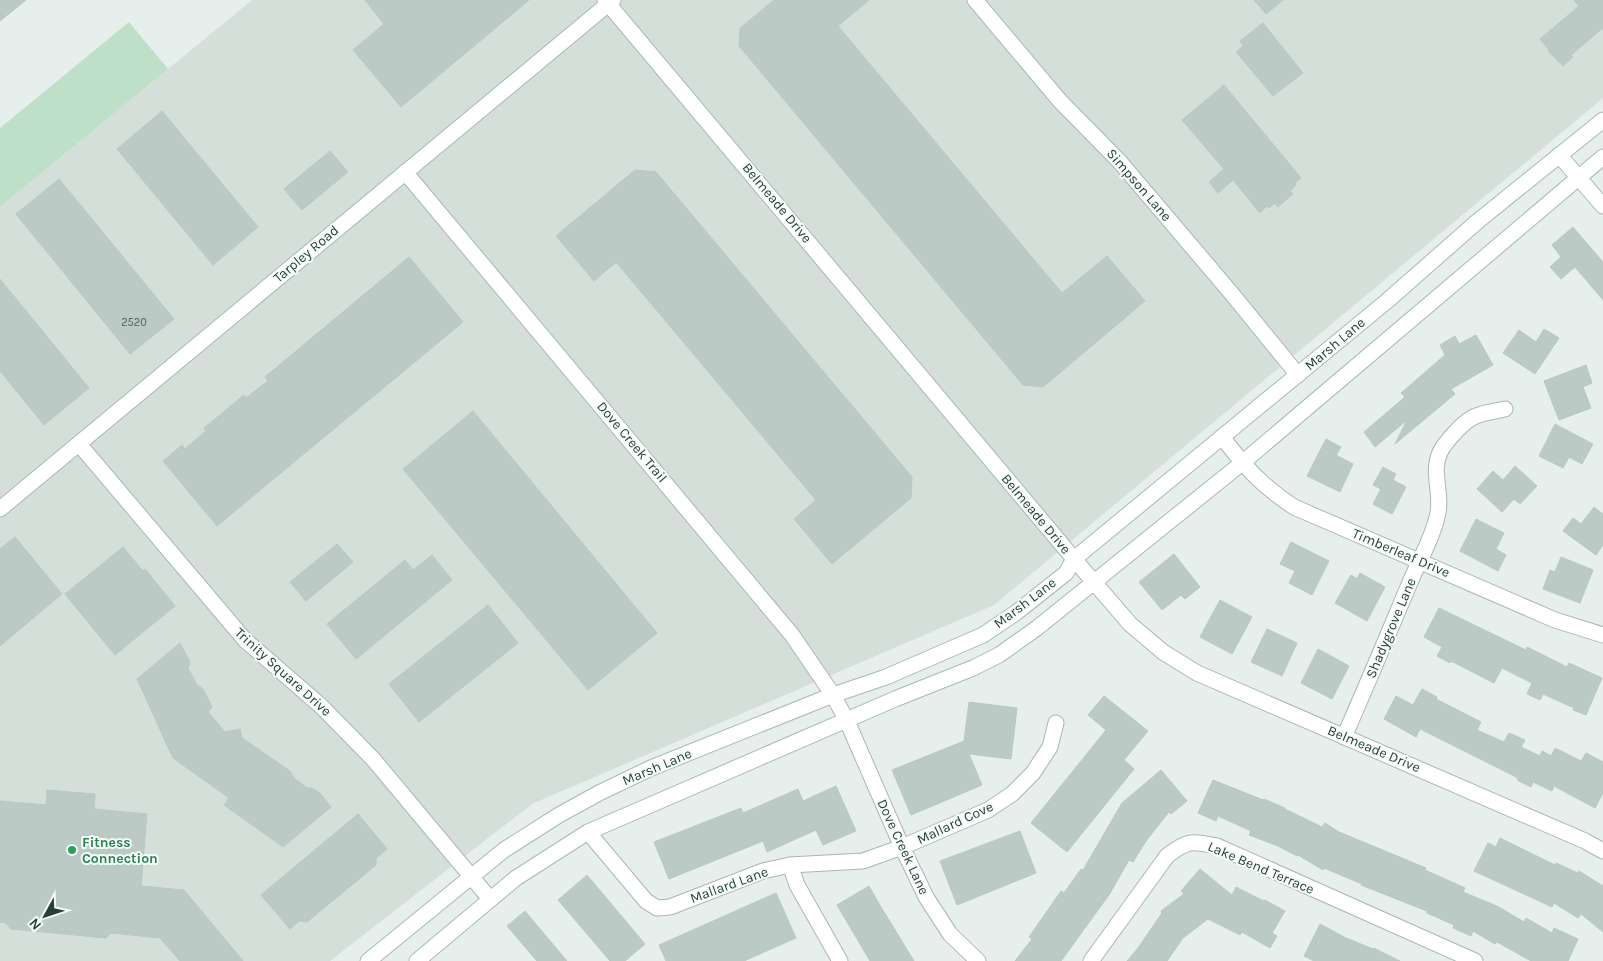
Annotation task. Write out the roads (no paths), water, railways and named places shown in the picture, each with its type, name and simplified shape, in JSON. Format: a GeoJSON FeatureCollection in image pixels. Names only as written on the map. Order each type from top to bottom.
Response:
{"type":"FeatureCollection","features":[{"type":"Feature","properties":{"kind":"street","name":"Simpson Lane"},"geometry":{"type":"LineString","coordinates":[[975,0],[1060,101],[1126,169],[1298,375]]}},
{"type":"Feature","properties":{"kind":"street","name":"Tarpley Road"},"geometry":{"type":"LineString","coordinates":[[0,509],[609,2]]}},
{"type":"Feature","properties":{"kind":"street","name":"Belmeade Drive"},"geometry":{"type":"LineString","coordinates":[[609,2],[1130,624],[1163,652],[1197,673],[1585,841],[1603,851]]}},
{"type":"Feature","properties":{"kind":"street","name":"Marsh Lane"},"geometry":{"type":"LineString","coordinates":[[368,961],[504,850],[559,815],[599,793],[651,768],[833,695],[886,677],[983,634],[1017,612],[1066,573],[1074,559],[1387,301],[1478,221],[1603,120]]}},
{"type":"Feature","properties":{"kind":"street"},"geometry":{"type":"LineString","coordinates":[[1559,155],[1603,206]]}},
{"type":"Feature","properties":{"kind":"street","name":"Marsh Lane"},"geometry":{"type":"LineString","coordinates":[[417,961],[516,878],[588,832],[895,699],[973,668],[999,655],[1037,628],[1242,463],[1603,157]]}},
{"type":"Feature","properties":{"kind":"street","name":"Dove Creek Trail"},"geometry":{"type":"LineString","coordinates":[[405,172],[765,601],[792,635],[833,695],[847,721]]}},
{"type":"Feature","properties":{"kind":"street","name":"Shadygrove Lane"},"geometry":{"type":"LineString","coordinates":[[1344,737],[1434,530],[1439,498],[1435,478],[1436,463],[1442,449],[1454,434],[1475,416],[1505,409]]}},
{"type":"Feature","properties":{"kind":"street","name":"Timberleaf Drive"},"geometry":{"type":"LineString","coordinates":[[1222,437],[1242,463],[1273,493],[1294,507],[1555,620],[1603,635]]}},
{"type":"Feature","properties":{"kind":"street","name":"Trinity Square Drive"},"geometry":{"type":"LineString","coordinates":[[79,444],[245,640],[321,706],[373,759],[490,899]]}},
{"type":"Feature","properties":{"kind":"street","name":"Dove Creek Lane"},"geometry":{"type":"LineString","coordinates":[[847,721],[926,897],[950,934],[978,961]]}},
{"type":"Feature","properties":{"kind":"street","name":"Mallard Cove"},"geometry":{"type":"LineString","coordinates":[[902,847],[988,810],[1012,794],[1033,773],[1050,747],[1056,723]]}},
{"type":"Feature","properties":{"kind":"street","name":"Mallard Lane"},"geometry":{"type":"LineString","coordinates":[[588,832],[646,901],[657,908],[670,907],[763,872],[790,865],[863,861],[902,847]]}},
{"type":"Feature","properties":{"kind":"street","name":"Lake Bend Terrace"},"geometry":{"type":"LineString","coordinates":[[1091,961],[1167,856],[1180,846],[1194,841],[1217,846],[1475,961]]}},
{"type":"Feature","properties":{"kind":"street"},"geometry":{"type":"LineString","coordinates":[[790,865],[797,885],[840,961]]}},
{"type":"Feature","properties":{"kind":"place","name":"Fitness Connection"},"geometry":{"type":"Point","coordinates":[72,850]}}]}
